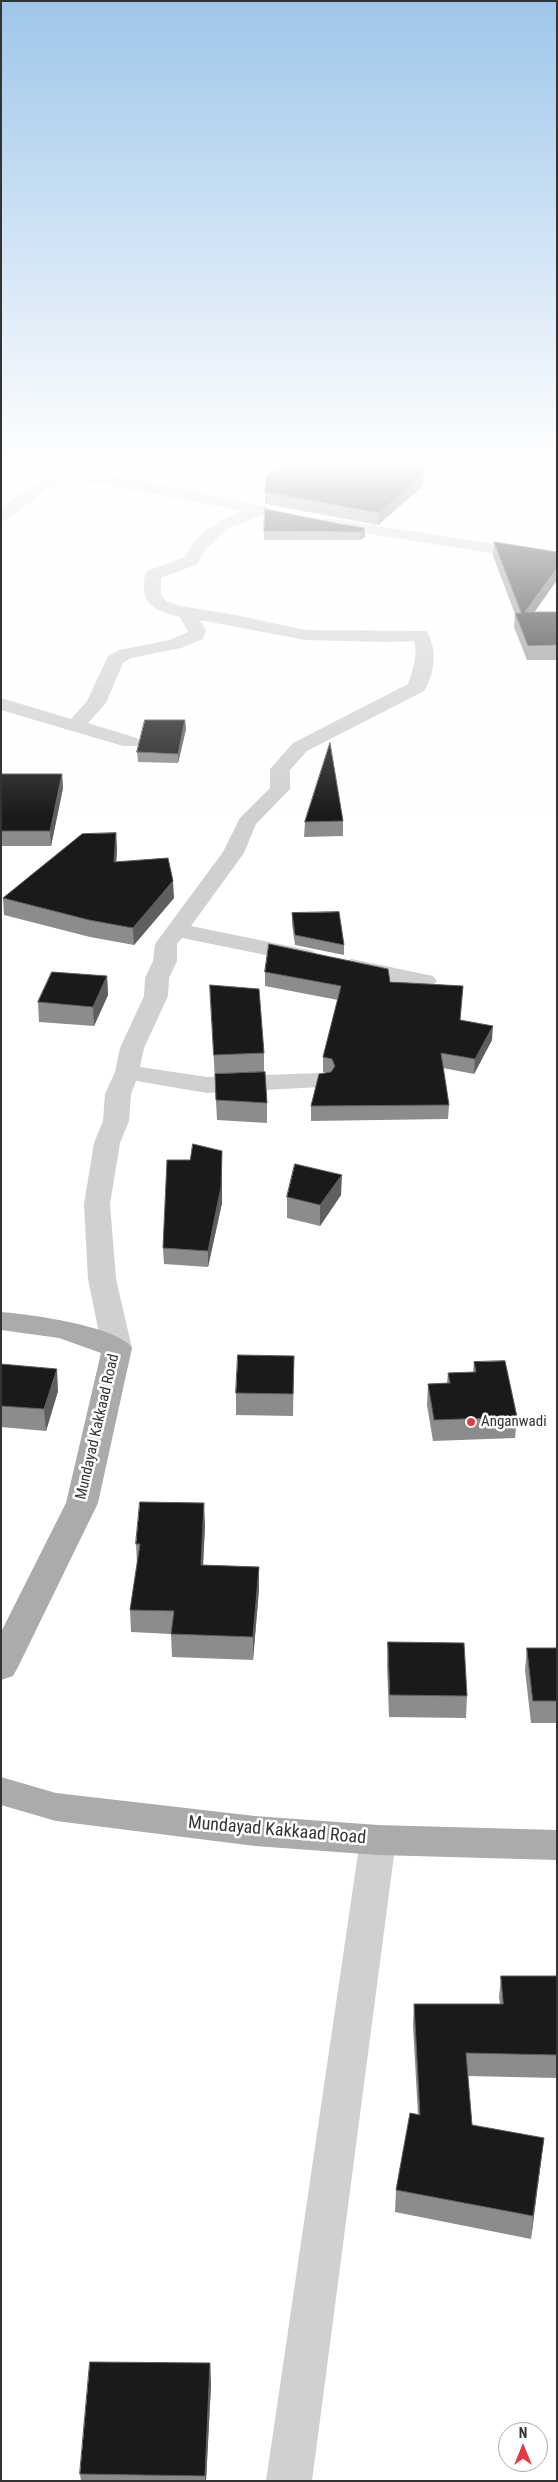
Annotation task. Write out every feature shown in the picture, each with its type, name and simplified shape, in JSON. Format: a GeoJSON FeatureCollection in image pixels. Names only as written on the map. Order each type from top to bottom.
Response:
{"type":"FeatureCollection","features":[{"type":"Feature","properties":{"kind":"main road","name":"Mundayad Kakkaad Road"},"geometry":{"type":"LineString","coordinates":[[1,1321],[34,1322],[80,1333],[117,1348],[82,1503],[1,1667]]}},
{"type":"Feature","properties":{"kind":"main road","name":"Mundayad Kakkaad Road"},"geometry":{"type":"LineString","coordinates":[[1,1791],[56,1807],[255,1831],[378,1840],[557,1845]]}},
{"type":"Feature","properties":{"kind":"street"},"geometry":{"type":"LineString","coordinates":[[117,1348],[102,1279],[97,1204],[107,1143],[116,1121],[118,1094],[127,1072],[132,1048],[156,996],[157,978],[165,961],[166,944],[233,853],[247,822],[280,789],[280,769],[300,747],[417,686],[424,664],[426,644],[420,634],[386,637],[305,635],[236,620],[187,613],[160,605],[152,595],[153,583]]}},
{"type":"Feature","properties":{"kind":"street"},"geometry":{"type":"LineString","coordinates":[[76,725],[96,703],[115,660],[125,654],[175,644],[196,635],[197,630],[187,613]]}},
{"type":"Feature","properties":{"kind":"street"},"geometry":{"type":"LineString","coordinates":[[1,704],[130,742]]}},
{"type":"Feature","properties":{"kind":"street"},"geometry":{"type":"LineString","coordinates":[[177,930],[425,981]]}},
{"type":"Feature","properties":{"kind":"street"},"geometry":{"type":"LineString","coordinates":[[127,1072],[207,1085],[321,1080]]}},
{"type":"Feature","properties":{"kind":"street"},"geometry":{"type":"LineString","coordinates":[[289,2481],[378,1840]]}},
{"type":"Feature","properties":{"kind":"building"},"geometry":{"type":"Polygon","coordinates":[[[510,583],[546,583],[525,612],[557,612],[557,645],[528,646],[515,613],[521,613],[510,583]]]}},
{"type":"Feature","properties":{"kind":"building"},"geometry":{"type":"Polygon","coordinates":[[[145,720],[185,720],[178,754],[137,752],[145,720]]]}},
{"type":"Feature","properties":{"kind":"building"},"geometry":{"type":"Polygon","coordinates":[[[330,743],[343,821],[305,822],[330,743]]]}},
{"type":"Feature","properties":{"kind":"building"},"geometry":{"type":"Polygon","coordinates":[[[1,774],[62,774],[50,831],[1,831],[1,774]]]}},
{"type":"Feature","properties":{"kind":"building"},"geometry":{"type":"Polygon","coordinates":[[[116,833],[114,862],[168,858],[173,881],[133,928],[89,920],[3,898],[82,834],[116,833]]]}},
{"type":"Feature","properties":{"kind":"building"},"geometry":{"type":"Polygon","coordinates":[[[339,912],[344,945],[295,935],[292,913],[339,912]]]}},
{"type":"Feature","properties":{"kind":"building"},"geometry":{"type":"Polygon","coordinates":[[[269,944],[388,969],[390,982],[463,986],[460,1020],[493,1026],[475,1059],[441,1053],[449,1105],[311,1106],[319,1074],[331,1072],[335,1066],[332,1059],[323,1057],[341,986],[265,972],[269,944]]]}},
{"type":"Feature","properties":{"kind":"building"},"geometry":{"type":"Polygon","coordinates":[[[52,972],[107,976],[93,1007],[38,1002],[52,972]]]}},
{"type":"Feature","properties":{"kind":"building"},"geometry":{"type":"Polygon","coordinates":[[[210,985],[259,989],[264,1053],[214,1055],[210,985]]]}},
{"type":"Feature","properties":{"kind":"building"},"geometry":{"type":"Polygon","coordinates":[[[265,1072],[267,1103],[216,1100],[215,1074],[265,1072]]]}},
{"type":"Feature","properties":{"kind":"building"},"geometry":{"type":"Polygon","coordinates":[[[193,1144],[222,1151],[221,1187],[208,1251],[163,1248],[167,1160],[190,1160],[193,1144]]]}},
{"type":"Feature","properties":{"kind":"building"},"geometry":{"type":"Polygon","coordinates":[[[295,1164],[342,1175],[320,1205],[287,1197],[295,1164]]]}},
{"type":"Feature","properties":{"kind":"building"},"geometry":{"type":"Polygon","coordinates":[[[238,1355],[294,1356],[293,1394],[236,1393],[238,1355]]]}},
{"type":"Feature","properties":{"kind":"building"},"geometry":{"type":"Polygon","coordinates":[[[505,1361],[517,1417],[434,1420],[428,1384],[450,1383],[448,1373],[476,1372],[474,1362],[505,1361]]]}},
{"type":"Feature","properties":{"kind":"building"},"geometry":{"type":"Polygon","coordinates":[[[1,1364],[57,1369],[44,1409],[1,1406],[1,1364]]]}},
{"type":"Feature","properties":{"kind":"building"},"geometry":{"type":"Polygon","coordinates":[[[140,1502],[204,1503],[201,1565],[259,1567],[253,1637],[171,1634],[174,1611],[130,1610],[140,1544],[136,1544],[140,1502]]]}},
{"type":"Feature","properties":{"kind":"building"},"geometry":{"type":"Polygon","coordinates":[[[388,1642],[464,1643],[467,1696],[390,1695],[388,1642]]]}},
{"type":"Feature","properties":{"kind":"building"},"geometry":{"type":"Polygon","coordinates":[[[527,1648],[557,1648],[557,1701],[533,1701],[527,1648]]]}},
{"type":"Feature","properties":{"kind":"building"},"geometry":{"type":"Polygon","coordinates":[[[501,1976],[557,1976],[557,2055],[466,2053],[472,2125],[544,2138],[533,2216],[396,2190],[410,2113],[420,2115],[414,2004],[503,2004],[501,1976]]]}},
{"type":"Feature","properties":{"kind":"building"},"geometry":{"type":"Polygon","coordinates":[[[90,2362],[210,2363],[205,2476],[80,2474],[90,2362]]]}},
{"type":"Feature","properties":{"kind":"place","name":"Anganwadi"},"geometry":{"type":"Point","coordinates":[471,1422]}}]}
